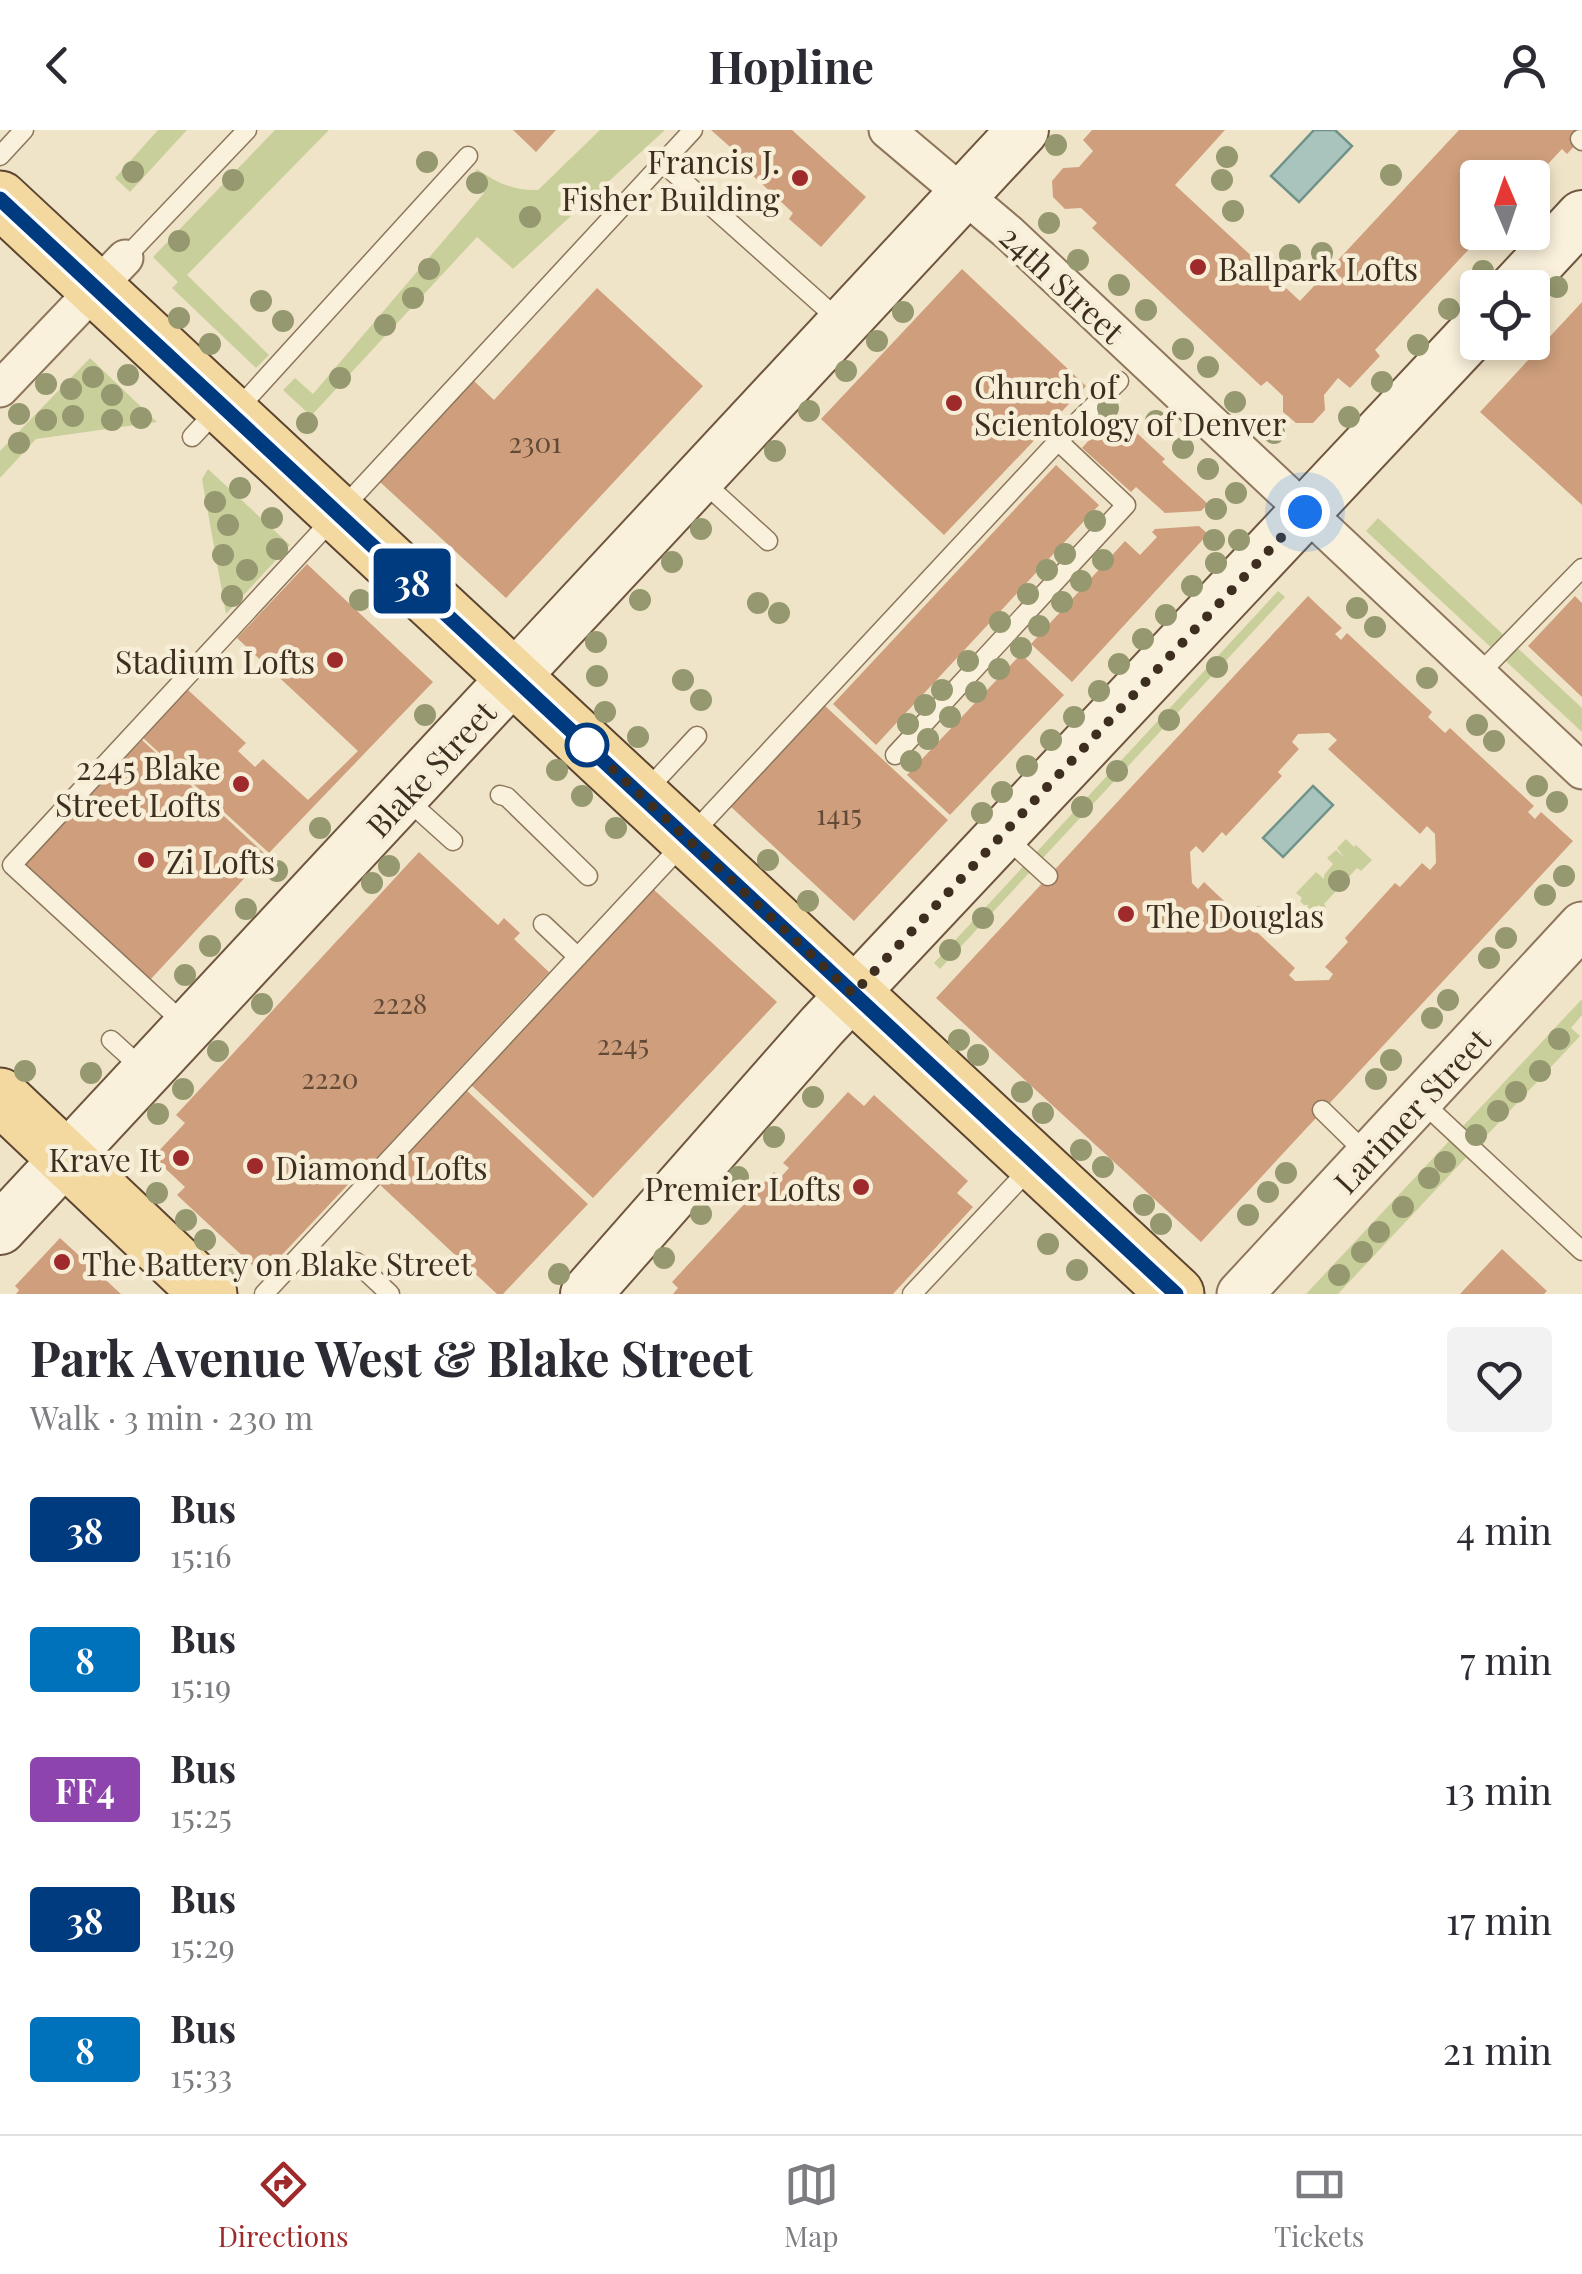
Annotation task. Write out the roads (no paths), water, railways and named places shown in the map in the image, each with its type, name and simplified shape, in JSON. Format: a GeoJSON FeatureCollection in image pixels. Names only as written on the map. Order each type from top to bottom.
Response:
{"type":"FeatureCollection","features":[{"type":"Feature","properties":{"kind":"main road","name":"Blake Street"},"geometry":{"type":"LineString","coordinates":[[0,1229],[66,1159],[129,1056],[188,1028],[1023,130]]}},
{"type":"Feature","properties":{"kind":"main road"},"geometry":{"type":"LineString","coordinates":[[0,199],[120,278],[216,419],[339,513],[1176,1294]]}},
{"type":"Feature","properties":{"kind":"main road"},"geometry":{"type":"LineString","coordinates":[[1532,270],[1582,216]]}},
{"type":"Feature","properties":{"kind":"main road"},"geometry":{"type":"LineString","coordinates":[[586,1294],[822,1026],[1460,347]]}},
{"type":"Feature","properties":{"kind":"main road"},"geometry":{"type":"LineString","coordinates":[[0,1096],[202,1292]]}},
{"type":"Feature","properties":{"kind":"street","name":"24th Street"},"geometry":{"type":"LineString","coordinates":[[887,130],[1024,246],[1582,771]]}},
{"type":"Feature","properties":{"kind":"street"},"geometry":{"type":"LineString","coordinates":[[0,389],[120,278]]}},
{"type":"Feature","properties":{"kind":"street","name":"Larimer Street"},"geometry":{"type":"LineString","coordinates":[[1240,1294],[1582,925]]}},
{"type":"Feature","properties":{"kind":"lane"},"geometry":{"type":"LineString","coordinates":[[0,156],[24,130]]}},
{"type":"Feature","properties":{"kind":"lane"},"geometry":{"type":"LineString","coordinates":[[120,278],[247,130]]}},
{"type":"Feature","properties":{"kind":"lane"},"geometry":{"type":"LineString","coordinates":[[188,1028],[12,866],[693,130]]}},
{"type":"Feature","properties":{"kind":"lane"},"geometry":{"type":"LineString","coordinates":[[216,419],[468,156]]}},
{"type":"Feature","properties":{"kind":"lane"},"geometry":{"type":"LineString","coordinates":[[663,164],[844,325]]}},
{"type":"Feature","properties":{"kind":"lane"},"geometry":{"type":"LineString","coordinates":[[264,1294],[1119,381]]}},
{"type":"Feature","properties":{"kind":"lane"},"geometry":{"type":"LineString","coordinates":[[896,756],[1126,505],[1058,442]]}},
{"type":"Feature","properties":{"kind":"lane"},"geometry":{"type":"LineString","coordinates":[[700,479],[768,541]]}},
{"type":"Feature","properties":{"kind":"lane"},"geometry":{"type":"LineString","coordinates":[[1480,674],[1582,568]]}},
{"type":"Feature","properties":{"kind":"lane"},"geometry":{"type":"LineString","coordinates":[[641,796],[696,736]]}},
{"type":"Feature","properties":{"kind":"lane"},"geometry":{"type":"LineString","coordinates":[[500,795],[507,796],[588,876]]}},
{"type":"Feature","properties":{"kind":"lane"},"geometry":{"type":"LineString","coordinates":[[404,797],[453,841]]}},
{"type":"Feature","properties":{"kind":"lane"},"geometry":{"type":"LineString","coordinates":[[1002,834],[1048,876]]}},
{"type":"Feature","properties":{"kind":"lane"},"geometry":{"type":"LineString","coordinates":[[543,924],[578,957]]}},
{"type":"Feature","properties":{"kind":"lane"},"geometry":{"type":"LineString","coordinates":[[1420,1100],[1582,1251]]}},
{"type":"Feature","properties":{"kind":"lane"},"geometry":{"type":"LineString","coordinates":[[1322,1110],[1369,1155]]}},
{"type":"Feature","properties":{"kind":"lane"},"geometry":{"type":"LineString","coordinates":[[912,1294],[1034,1162]]}},
{"type":"Feature","properties":{"kind":"lane"},"geometry":{"type":"LineString","coordinates":[[356,1262],[390,1294]]}},
{"type":"Feature","properties":{"kind":"water"},"geometry":{"type":"Polygon","coordinates":[[[1314,130],[1335,130],[1352,146],[1299,202],[1271,176],[1314,130]]]}},
{"type":"Feature","properties":{"kind":"water"},"geometry":{"type":"Polygon","coordinates":[[[1313,786],[1333,805],[1283,857],[1263,838],[1313,786]]]}},
{"type":"Feature","properties":{"kind":"place","name":"Francis J. Fisher Building"},"geometry":{"type":"Point","coordinates":[800,178]}},
{"type":"Feature","properties":{"kind":"place","name":"Ballpark Lofts"},"geometry":{"type":"Point","coordinates":[1198,267]}},
{"type":"Feature","properties":{"kind":"place","name":"Church of Scientology of Denver"},"geometry":{"type":"Point","coordinates":[954,403]}},
{"type":"Feature","properties":{"kind":"place","name":"Stadium Lofts"},"geometry":{"type":"Point","coordinates":[335,660]}},
{"type":"Feature","properties":{"kind":"place","name":"2245 Blake Street Lofts"},"geometry":{"type":"Point","coordinates":[241,784]}},
{"type":"Feature","properties":{"kind":"place","name":"Zi Lofts"},"geometry":{"type":"Point","coordinates":[146,860]}},
{"type":"Feature","properties":{"kind":"place","name":"The Douglas"},"geometry":{"type":"Point","coordinates":[1126,914]}},
{"type":"Feature","properties":{"kind":"place","name":"Krave It"},"geometry":{"type":"Point","coordinates":[181,1158]}},
{"type":"Feature","properties":{"kind":"place","name":"Diamond Lofts"},"geometry":{"type":"Point","coordinates":[255,1166]}},
{"type":"Feature","properties":{"kind":"place","name":"Premier Lofts"},"geometry":{"type":"Point","coordinates":[861,1187]}},
{"type":"Feature","properties":{"kind":"place","name":"The Battery on Blake Street"},"geometry":{"type":"Point","coordinates":[62,1262]}}]}
